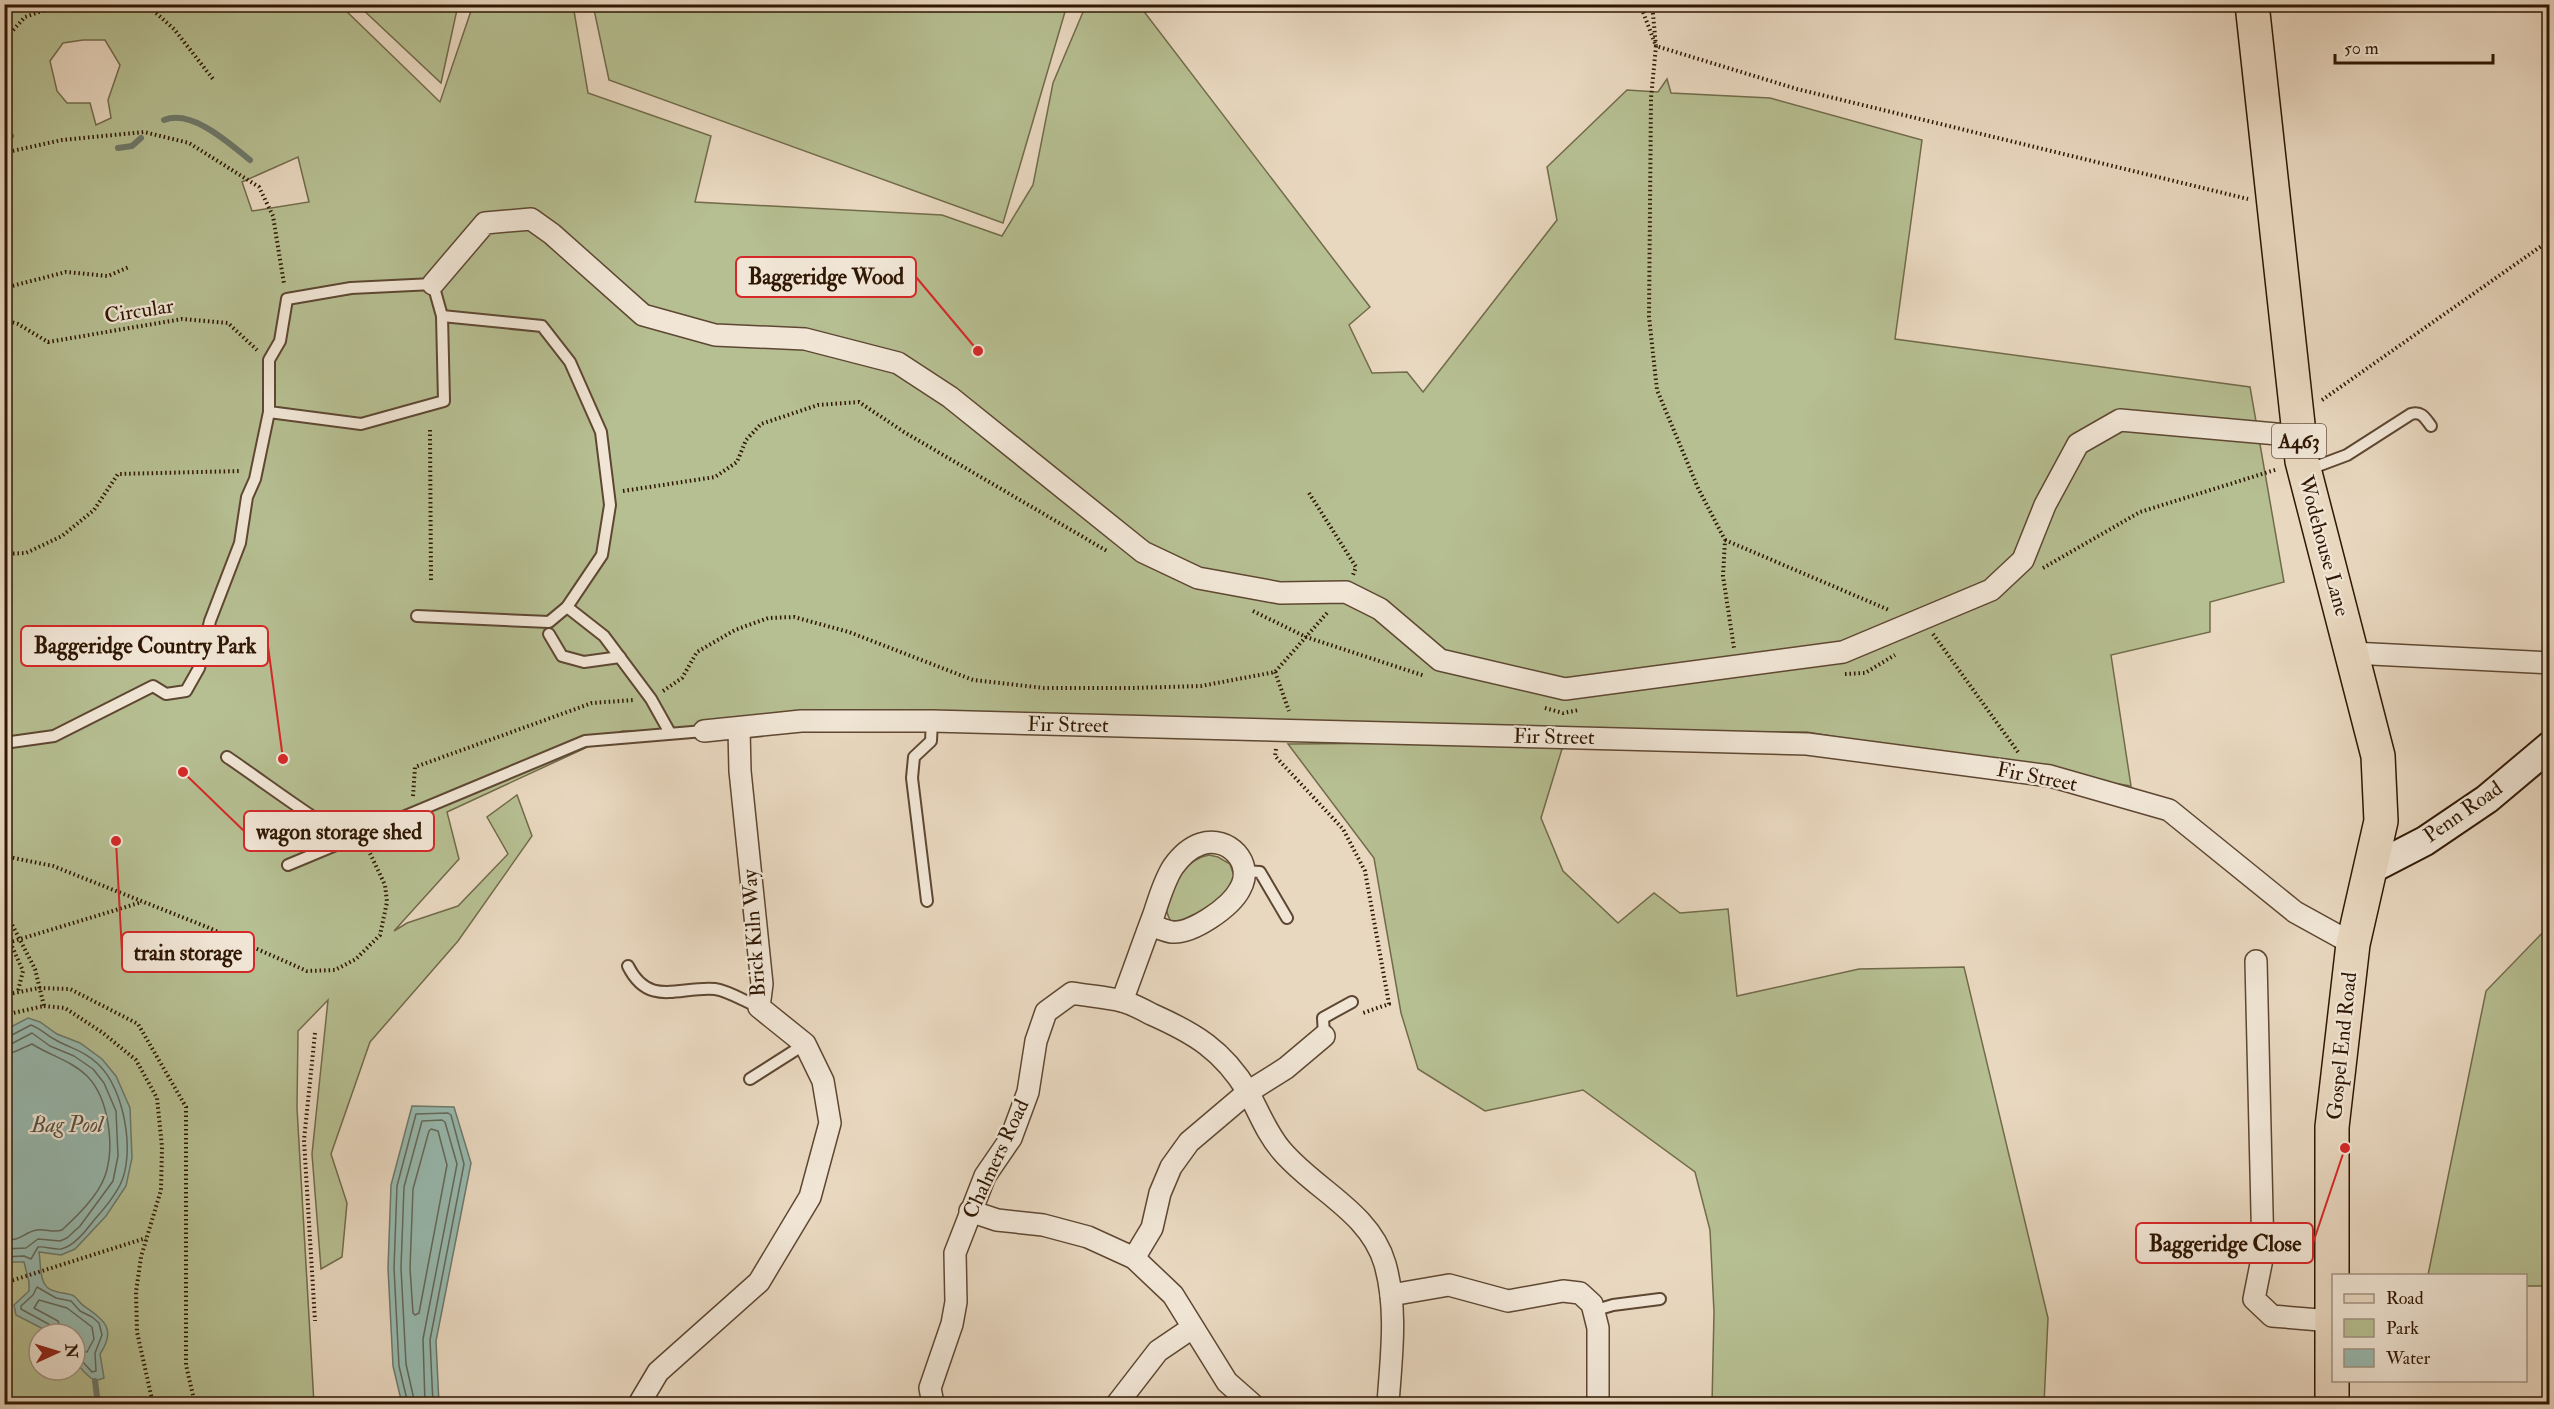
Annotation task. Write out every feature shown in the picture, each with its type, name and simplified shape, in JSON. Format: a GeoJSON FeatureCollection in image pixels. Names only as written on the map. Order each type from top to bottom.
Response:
{"type":"FeatureCollection","features":[{"type":"Feature","properties":{"kind":"main road","name":"Wodehouse Lane"},"geometry":{"type":"LineString","coordinates":[[2252,4],[2300,446],[2378,756],[2380,821],[2370,869]]}},
{"type":"Feature","properties":{"kind":"main road","name":"Gospel End Road"},"geometry":{"type":"LineString","coordinates":[[2332,1404],[2332,1127],[2353,944],[2370,869]]}},
{"type":"Feature","properties":{"kind":"street"},"geometry":{"type":"LineString","coordinates":[[433,284],[485,224],[531,219],[552,234],[643,315],[715,335],[805,339],[898,363],[950,397],[1143,552],[1198,578],[1280,593],[1346,592],[1380,609],[1440,660],[1565,689],[1843,652],[1991,590],[2023,560],[2044,505],[2078,444],[2120,420],[2300,446]]}},
{"type":"Feature","properties":{"kind":"street"},"geometry":{"type":"LineString","coordinates":[[2352,653],[2550,663]]}},
{"type":"Feature","properties":{"kind":"street","name":"Fir Street"},"geometry":{"type":"LineString","coordinates":[[704,731],[801,721],[932,721],[1808,744],[2050,776],[2169,810],[2295,912],[2353,944]]}},
{"type":"Feature","properties":{"kind":"street","name":"Brick Kiln Way"},"geometry":{"type":"LineString","coordinates":[[639,1404],[658,1372],[759,1282],[810,1197],[830,1123],[823,1081],[805,1044],[759,1007],[762,984],[740,771],[740,729]]}},
{"type":"Feature","properties":{"kind":"street","name":"Penn Road"},"geometry":{"type":"LineString","coordinates":[[2370,869],[2425,841],[2487,799],[2550,746]]}},
{"type":"Feature","properties":{"kind":"street"},"geometry":{"type":"LineString","coordinates":[[1122,1001],[1150,925],[1172,868],[1186,851],[1202,843],[1220,842],[1232,848],[1241,859],[1244,871],[1241,889],[1226,905],[1193,928],[1173,932],[1150,925]]}},
{"type":"Feature","properties":{"kind":"street"},"geometry":{"type":"LineString","coordinates":[[2256,961],[2263,1254],[2254,1299],[2272,1316],[2332,1321]]}},
{"type":"Feature","properties":{"kind":"street","name":"Chalmers Road"},"geometry":{"type":"LineString","coordinates":[[933,1404],[930,1388],[952,1324],[956,1302],[955,1253],[985,1176],[1011,1138],[1028,1092],[1036,1041],[1046,1012],[1072,993],[1122,1001],[1188,1030],[1224,1059],[1248,1092],[1261,1119],[1281,1151],[1351,1212],[1368,1231],[1384,1262],[1391,1295],[1393,1325],[1388,1404]]}},
{"type":"Feature","properties":{"kind":"street"},"geometry":{"type":"LineString","coordinates":[[1134,1258],[1152,1228],[1160,1193],[1171,1167],[1189,1142],[1248,1092],[1286,1068],[1324,1036]]}},
{"type":"Feature","properties":{"kind":"street"},"geometry":{"type":"LineString","coordinates":[[970,1211],[997,1220],[1043,1224],[1088,1237],[1134,1258],[1173,1295],[1227,1382],[1252,1404]]}},
{"type":"Feature","properties":{"kind":"street"},"geometry":{"type":"LineString","coordinates":[[1391,1295],[1449,1285],[1508,1301],[1563,1291],[1580,1293],[1592,1304],[1598,1328],[1598,1404]]}},
{"type":"Feature","properties":{"kind":"street"},"geometry":{"type":"LineString","coordinates":[[1117,1404],[1158,1351],[1192,1328]]}},
{"type":"Feature","properties":{"kind":"lane"},"geometry":{"type":"LineString","coordinates":[[4,743],[54,736],[153,686],[166,694],[186,691],[199,668],[210,621],[240,543],[247,497],[257,471],[269,412],[268,360],[280,341],[287,299],[351,288],[433,284],[442,316],[444,400],[361,424],[269,412]]}},
{"type":"Feature","properties":{"kind":"lane"},"geometry":{"type":"LineString","coordinates":[[417,616],[549,621],[567,607],[602,555],[610,505],[601,432],[570,362],[542,326],[442,316]]}},
{"type":"Feature","properties":{"kind":"lane"},"geometry":{"type":"LineString","coordinates":[[2300,446],[2347,455],[2411,414],[2417,412],[2422,414],[2431,426]]}},
{"type":"Feature","properties":{"kind":"lane"},"geometry":{"type":"LineString","coordinates":[[567,607],[604,636],[651,699],[670,733]]}},
{"type":"Feature","properties":{"kind":"lane"},"geometry":{"type":"LineString","coordinates":[[549,634],[562,656],[584,662],[620,657]]}},
{"type":"Feature","properties":{"kind":"lane"},"geometry":{"type":"LineString","coordinates":[[927,901],[912,778],[914,757],[931,741],[932,721]]}},
{"type":"Feature","properties":{"kind":"lane"},"geometry":{"type":"LineString","coordinates":[[288,865],[585,741],[704,731]]}},
{"type":"Feature","properties":{"kind":"lane"},"geometry":{"type":"LineString","coordinates":[[227,757],[282,794],[309,816],[349,840]]}},
{"type":"Feature","properties":{"kind":"lane"},"geometry":{"type":"LineString","coordinates":[[1244,871],[1260,872],[1287,918]]}},
{"type":"Feature","properties":{"kind":"lane"},"geometry":{"type":"LineString","coordinates":[[628,966],[636,981],[652,991],[717,989],[759,1007]]}},
{"type":"Feature","properties":{"kind":"lane"},"geometry":{"type":"LineString","coordinates":[[1324,1036],[1323,1018],[1352,1002]]}},
{"type":"Feature","properties":{"kind":"lane"},"geometry":{"type":"LineString","coordinates":[[750,1079],[805,1044]]}},
{"type":"Feature","properties":{"kind":"lane"},"geometry":{"type":"LineString","coordinates":[[1593,1311],[1613,1305],[1660,1299]]}},
{"type":"Feature","properties":{"kind":"path"},"geometry":{"type":"LineString","coordinates":[[4,40],[25,16],[62,4]]}},
{"type":"Feature","properties":{"kind":"path"},"geometry":{"type":"LineString","coordinates":[[146,4],[174,29],[213,79]]}},
{"type":"Feature","properties":{"kind":"path"},"geometry":{"type":"LineString","coordinates":[[1640,4],[1656,46]]}},
{"type":"Feature","properties":{"kind":"path"},"geometry":{"type":"LineString","coordinates":[[1652,4],[1656,46],[1651,98],[1649,317],[1658,390],[1698,488],[1725,540],[1723,576],[1737,667]]}},
{"type":"Feature","properties":{"kind":"path"},"geometry":{"type":"LineString","coordinates":[[1656,46],[1797,88],[2275,206]]}},
{"type":"Feature","properties":{"kind":"path"},"geometry":{"type":"LineString","coordinates":[[4,149],[12,151],[62,140],[144,132],[189,143],[259,187],[273,216],[287,299]]}},
{"type":"Feature","properties":{"kind":"path"},"geometry":{"type":"LineString","coordinates":[[2041,569],[2140,512],[2300,446],[2550,240]]}},
{"type":"Feature","properties":{"kind":"path"},"geometry":{"type":"LineString","coordinates":[[4,288],[66,272],[108,276],[129,267]]}},
{"type":"Feature","properties":{"kind":"path","name":"Circular"},"geometry":{"type":"LineString","coordinates":[[4,320],[18,324],[48,342],[182,319],[228,323],[268,360]]}},
{"type":"Feature","properties":{"kind":"path"},"geometry":{"type":"LineString","coordinates":[[608,494],[715,477],[737,462],[746,440],[761,424],[818,405],[860,402],[904,432],[1112,553]]}},
{"type":"Feature","properties":{"kind":"path"},"geometry":{"type":"LineString","coordinates":[[430,430],[431,583]]}},
{"type":"Feature","properties":{"kind":"path"},"geometry":{"type":"LineString","coordinates":[[4,554],[26,553],[62,536],[94,510],[118,474],[257,471]]}},
{"type":"Feature","properties":{"kind":"path"},"geometry":{"type":"LineString","coordinates":[[416,812],[413,796],[415,767],[592,703],[651,699],[682,678],[698,652],[735,630],[768,618],[794,617],[849,632],[973,680],[1044,688],[1201,686],[1275,672],[1346,592],[1356,567],[1309,493]]}},
{"type":"Feature","properties":{"kind":"path"},"geometry":{"type":"LineString","coordinates":[[1725,540],[1915,621],[1932,632],[2034,774]]}},
{"type":"Feature","properties":{"kind":"path"},"geometry":{"type":"LineString","coordinates":[[1245,607],[1306,637],[1433,678]]}},
{"type":"Feature","properties":{"kind":"path"},"geometry":{"type":"LineString","coordinates":[[1275,672],[1289,711],[1285,730],[1275,756],[1343,830],[1365,871],[1389,1004],[1360,1014]]}},
{"type":"Feature","properties":{"kind":"path"},"geometry":{"type":"LineString","coordinates":[[1541,707],[1563,713],[1585,710]]}},
{"type":"Feature","properties":{"kind":"path"},"geometry":{"type":"LineString","coordinates":[[4,856],[53,866],[207,927],[307,971],[335,969],[356,959],[380,935],[387,902],[385,885],[362,835]]}},
{"type":"Feature","properties":{"kind":"path"},"geometry":{"type":"LineString","coordinates":[[4,944],[142,902]]}},
{"type":"Feature","properties":{"kind":"path"},"geometry":{"type":"LineString","coordinates":[[4,909],[35,969],[44,1006]]}},
{"type":"Feature","properties":{"kind":"path"},"geometry":{"type":"LineString","coordinates":[[4,936],[10,942],[23,971],[18,991]]}},
{"type":"Feature","properties":{"kind":"path"},"geometry":{"type":"LineString","coordinates":[[4,996],[39,988],[70,989],[138,1024],[186,1107],[186,1365],[195,1404]]}},
{"type":"Feature","properties":{"kind":"path"},"geometry":{"type":"LineString","coordinates":[[4,1015],[44,1006],[65,1008],[103,1033],[136,1060],[157,1098],[162,1147],[161,1190],[141,1257],[136,1292],[137,1332],[153,1404]]}},
{"type":"Feature","properties":{"kind":"path"},"geometry":{"type":"LineString","coordinates":[[315,1033],[304,1140],[315,1321]]}},
{"type":"Feature","properties":{"kind":"path"},"geometry":{"type":"LineString","coordinates":[[4,1283],[147,1238]]}},
{"type":"Feature","properties":{"kind":"path"},"geometry":{"type":"LineString","coordinates":[[2332,1404],[2522,1404]]}},
{"type":"Feature","properties":{"kind":"green space"},"geometry":{"type":"Polygon","coordinates":[[[593,4],[1067,5],[1003,223],[609,80],[593,4]]]}},
{"type":"Feature","properties":{"kind":"green space"},"geometry":{"type":"Polygon","coordinates":[[[5,5],[340,5],[440,102],[473,5],[573,5],[588,93],[711,136],[695,202],[942,215],[1002,236],[1033,185],[1053,83],[1086,5],[1139,5],[1370,307],[1349,325],[1372,373],[1407,372],[1423,392],[1557,220],[1547,167],[1627,90],[1658,92],[1667,79],[1671,93],[1770,98],[1922,140],[1895,339],[2250,387],[2284,582],[2210,602],[2210,632],[2111,655],[2131,786],[1807,732],[622,731],[447,812],[459,859],[394,931],[407,923],[458,906],[508,854],[487,817],[517,795],[532,836],[458,941],[370,1042],[331,1154],[347,1203],[342,1257],[321,1269],[312,1154],[328,1000],[298,1031],[297,1108],[314,1404],[5,1404],[5,5]],[[105,40],[63,43],[50,61],[57,91],[67,103],[90,103],[96,125],[111,118],[108,100],[120,65],[105,40]],[[298,157],[242,182],[252,211],[309,202],[298,157]]]}},
{"type":"Feature","properties":{"kind":"green space"},"geometry":{"type":"Polygon","coordinates":[[[358,5],[458,5],[441,83],[358,5]]]}},
{"type":"Feature","properties":{"kind":"green space"},"geometry":{"type":"Polygon","coordinates":[[[1550,742],[1562,749],[1541,818],[1563,871],[1618,923],[1654,893],[1680,913],[1728,909],[1737,996],[1859,969],[1964,967],[2048,1318],[2044,1404],[1712,1404],[1714,1312],[1710,1230],[1695,1172],[1583,1090],[1485,1111],[1418,1069],[1401,1013],[1374,858],[1288,744],[1550,742]]]}},
{"type":"Feature","properties":{"kind":"green space"},"geometry":{"type":"Polygon","coordinates":[[[1209,855],[1230,864],[1234,876],[1232,887],[1224,896],[1186,922],[1171,922],[1166,906],[1171,887],[1187,866],[1209,855]]]}},
{"type":"Feature","properties":{"kind":"green space"},"geometry":{"type":"Polygon","coordinates":[[[2549,926],[2549,1286],[2527,1286],[2527,1274],[2428,1274],[2486,991],[2549,926]]]}},
{"type":"Feature","properties":{"kind":"water","name":"Bag Pool"},"geometry":{"type":"Polygon","coordinates":[[[28,1018],[40,1022],[57,1034],[80,1043],[102,1059],[116,1076],[130,1108],[132,1158],[126,1186],[106,1216],[75,1249],[61,1255],[39,1252],[45,1285],[54,1291],[74,1296],[106,1326],[107,1338],[100,1354],[104,1378],[95,1381],[87,1374],[87,1322],[30,1322],[16,1315],[14,1305],[29,1291],[29,1282],[24,1262],[5,1262],[5,1030],[28,1018]]]}},
{"type":"Feature","properties":{"kind":"water"},"geometry":{"type":"Polygon","coordinates":[[[412,1106],[454,1107],[471,1163],[436,1341],[439,1404],[402,1404],[393,1366],[388,1268],[391,1185],[412,1106]]]}},
{"type":"Feature","properties":{"kind":"waterway"},"geometry":{"type":"LineString","coordinates":[[164,120],[175,118],[198,123],[221,137],[250,160]]}},
{"type":"Feature","properties":{"kind":"waterway"},"geometry":{"type":"LineString","coordinates":[[4,131],[11,136]]}},
{"type":"Feature","properties":{"kind":"waterway"},"geometry":{"type":"LineString","coordinates":[[118,148],[132,146],[141,138]]}},
{"type":"Feature","properties":{"kind":"waterway"},"geometry":{"type":"LineString","coordinates":[[95,1381],[98,1404]]}},
{"type":"Feature","properties":{"kind":"place","name":"Baggeridge Wood"},"geometry":{"type":"Point","coordinates":[978,351]}},
{"type":"Feature","properties":{"kind":"place","name":"Baggeridge Country Park"},"geometry":{"type":"Point","coordinates":[283,759]}},
{"type":"Feature","properties":{"kind":"place","name":"wagon storage shed"},"geometry":{"type":"Point","coordinates":[183,772]}},
{"type":"Feature","properties":{"kind":"place","name":"train storage"},"geometry":{"type":"Point","coordinates":[116,841]}},
{"type":"Feature","properties":{"kind":"place","name":"Baggeridge Close"},"geometry":{"type":"Point","coordinates":[2345,1148]}}]}
